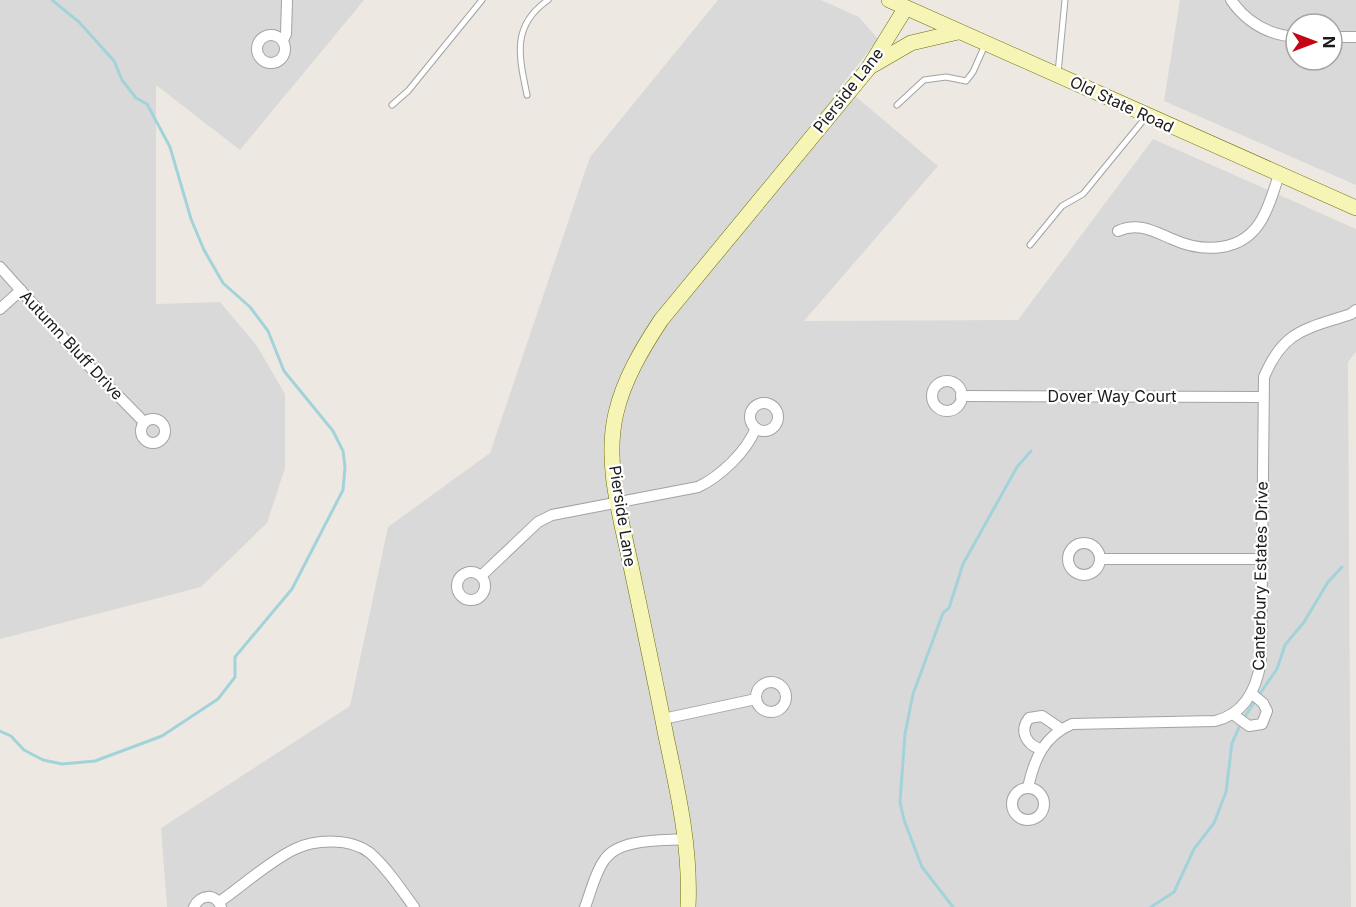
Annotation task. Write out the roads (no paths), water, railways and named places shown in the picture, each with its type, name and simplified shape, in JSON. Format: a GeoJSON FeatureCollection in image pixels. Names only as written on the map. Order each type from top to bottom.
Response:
{"type":"FeatureCollection","features":[{"type":"Feature","properties":{"kind":"street"},"geometry":{"type":"LineString","coordinates":[[283,40],[286,34],[287,0]]}},
{"type":"Feature","properties":{"kind":"street","name":"Old State Road"},"geometry":{"type":"LineString","coordinates":[[889,0],[907,4],[958,32],[1058,74],[1356,208]]}},
{"type":"Feature","properties":{"kind":"street"},"geometry":{"type":"LineString","coordinates":[[1231,0],[1241,13],[1264,30],[1284,34]]}},
{"type":"Feature","properties":{"kind":"street","name":"Pierside Lane"},"geometry":{"type":"LineString","coordinates":[[687,907],[686,839],[618,502],[613,443],[615,416],[624,384],[639,353],[661,320],[868,69],[907,4]]}},
{"type":"Feature","properties":{"kind":"street"},"geometry":{"type":"LineString","coordinates":[[868,69],[911,43],[958,32]]}},
{"type":"Feature","properties":{"kind":"street"},"geometry":{"type":"LineString","coordinates":[[1118,231],[1142,227],[1201,249],[1232,244],[1247,236],[1259,223],[1279,175]]}},
{"type":"Feature","properties":{"kind":"street","name":"Autumn Bluff Drive"},"geometry":{"type":"LineString","coordinates":[[0,267],[83,360],[144,422]]}},
{"type":"Feature","properties":{"kind":"street"},"geometry":{"type":"LineString","coordinates":[[0,309],[21,290]]}},
{"type":"Feature","properties":{"kind":"street","name":"Canterbury Estates Drive"},"geometry":{"type":"LineString","coordinates":[[1234,715],[1251,693],[1259,675],[1262,660],[1262,397],[1264,377],[1270,362],[1289,339],[1310,326],[1351,314],[1356,310]]}},
{"type":"Feature","properties":{"kind":"street","name":"Dover Way Court"},"geometry":{"type":"LineString","coordinates":[[961,396],[1262,397]]}},
{"type":"Feature","properties":{"kind":"street"},"geometry":{"type":"LineString","coordinates":[[481,576],[538,522],[552,515],[698,487],[717,478],[756,428]]}},
{"type":"Feature","properties":{"kind":"street"},"geometry":{"type":"LineString","coordinates":[[1100,559],[1262,559]]}},
{"type":"Feature","properties":{"kind":"street"},"geometry":{"type":"LineString","coordinates":[[1028,788],[1040,749],[1061,729],[1084,722],[1203,722],[1234,715],[1249,726],[1258,726],[1265,720],[1265,706],[1251,693]]}},
{"type":"Feature","properties":{"kind":"street"},"geometry":{"type":"LineString","coordinates":[[663,719],[756,699]]}},
{"type":"Feature","properties":{"kind":"street"},"geometry":{"type":"LineString","coordinates":[[1040,749],[1031,746],[1025,738],[1024,728],[1029,718],[1042,716],[1061,729]]}},
{"type":"Feature","properties":{"kind":"street"},"geometry":{"type":"LineString","coordinates":[[585,907],[605,858],[632,844],[686,839]]}},
{"type":"Feature","properties":{"kind":"street"},"geometry":{"type":"LineString","coordinates":[[194,907],[202,897],[210,897],[220,905],[294,849],[328,842],[351,845],[368,852],[386,869],[414,907]]}},
{"type":"Feature","properties":{"kind":"lane"},"geometry":{"type":"LineString","coordinates":[[392,105],[408,91],[482,0]]}},
{"type":"Feature","properties":{"kind":"lane"},"geometry":{"type":"LineString","coordinates":[[527,95],[519,53],[523,30],[533,11],[548,0]]}},
{"type":"Feature","properties":{"kind":"lane"},"geometry":{"type":"LineString","coordinates":[[1058,74],[1065,0]]}},
{"type":"Feature","properties":{"kind":"lane"},"geometry":{"type":"LineString","coordinates":[[897,105],[924,80],[946,78],[966,81],[986,44]]}},
{"type":"Feature","properties":{"kind":"lane"},"geometry":{"type":"LineString","coordinates":[[1030,245],[1062,206],[1083,194],[1147,115]]}},
{"type":"Feature","properties":{"kind":"waterway"},"geometry":{"type":"LineString","coordinates":[[0,731],[11,736],[24,750],[43,760],[62,764],[95,761],[162,736],[218,699],[235,677],[235,657],[292,589],[343,490],[345,467],[343,451],[333,431],[284,371],[268,331],[250,307],[223,283],[204,250],[191,219],[170,147],[147,104],[136,98],[122,80],[114,61],[79,22],[52,0]]}},
{"type":"Feature","properties":{"kind":"waterway"},"geometry":{"type":"LineString","coordinates":[[953,907],[922,867],[904,820],[900,802],[905,734],[913,694],[943,613],[949,608],[963,564],[1017,467],[1031,451]]}},
{"type":"Feature","properties":{"kind":"waterway"},"geometry":{"type":"LineString","coordinates":[[1259,695],[1277,669],[1285,645],[1304,622],[1328,582],[1342,567]]}},
{"type":"Feature","properties":{"kind":"waterway"},"geometry":{"type":"LineString","coordinates":[[1244,718],[1255,701]]}},
{"type":"Feature","properties":{"kind":"waterway"},"geometry":{"type":"LineString","coordinates":[[1151,907],[1174,892],[1194,849],[1214,823],[1226,792],[1232,743],[1241,723]]}}]}
